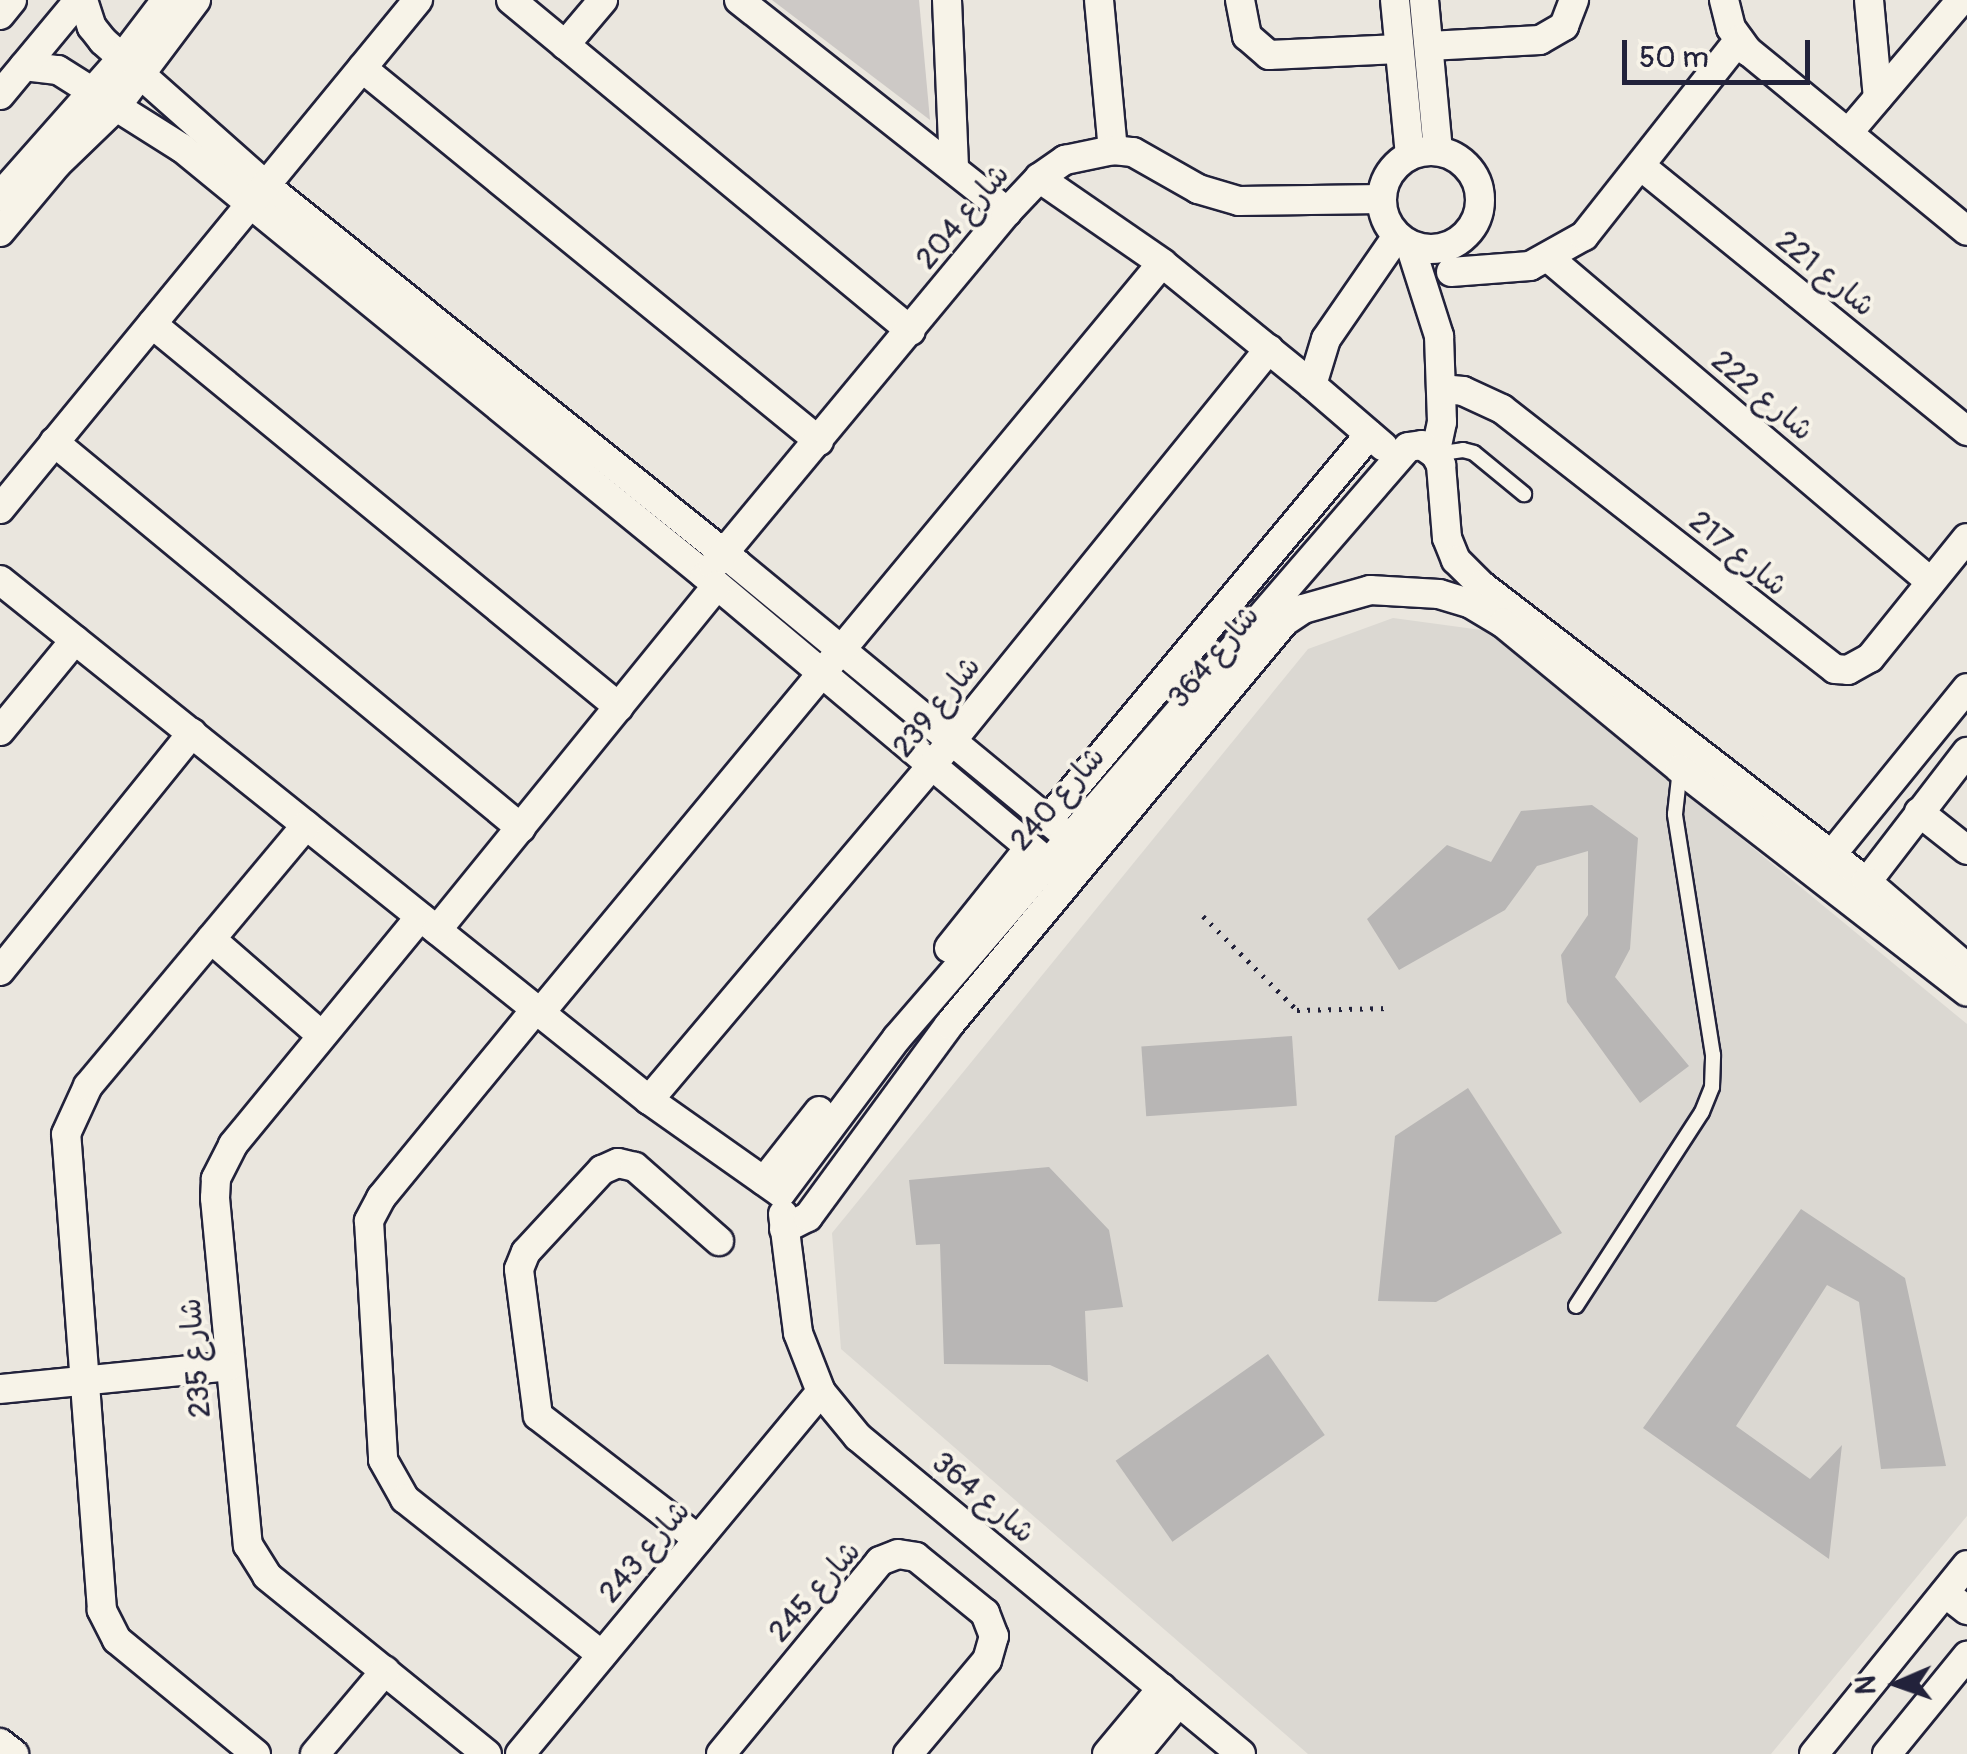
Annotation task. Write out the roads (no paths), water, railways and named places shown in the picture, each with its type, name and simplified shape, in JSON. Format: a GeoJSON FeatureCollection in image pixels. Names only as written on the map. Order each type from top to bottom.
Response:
{"type":"FeatureCollection","features":[{"type":"Feature","properties":{"kind":"street"},"geometry":{"type":"LineString","coordinates":[[0,15],[12,0]]}},
{"type":"Feature","properties":{"kind":"street"},"geometry":{"type":"LineString","coordinates":[[0,96],[81,0],[92,28],[256,195],[1070,881]]}},
{"type":"Feature","properties":{"kind":"street"},"geometry":{"type":"LineString","coordinates":[[132,66],[166,0]]}},
{"type":"Feature","properties":{"kind":"street"},"geometry":{"type":"LineString","coordinates":[[0,232],[132,66],[196,0]]}},
{"type":"Feature","properties":{"kind":"street"},"geometry":{"type":"LineString","coordinates":[[0,509],[418,0]]}},
{"type":"Feature","properties":{"kind":"street"},"geometry":{"type":"LineString","coordinates":[[511,0],[911,331]]}},
{"type":"Feature","properties":{"kind":"street"},"geometry":{"type":"LineString","coordinates":[[565,45],[603,0]]}},
{"type":"Feature","properties":{"kind":"street"},"geometry":{"type":"LineString","coordinates":[[739,0],[1007,212]]}},
{"type":"Feature","properties":{"kind":"street"},"geometry":{"type":"LineString","coordinates":[[947,0],[954,169]]}},
{"type":"Feature","properties":{"kind":"street"},"geometry":{"type":"LineString","coordinates":[[1098,0],[1113,150],[1133,152],[1198,189],[1238,202],[1382,199]]}},
{"type":"Feature","properties":{"kind":"street"},"geometry":{"type":"LineString","coordinates":[[1240,0],[1247,36],[1269,55],[1400,48]]}},
{"type":"Feature","properties":{"kind":"street"},"geometry":{"type":"LineString","coordinates":[[1395,0],[1410,155]]}},
{"type":"Feature","properties":{"kind":"street"},"geometry":{"type":"LineString","coordinates":[[1424,0],[1438,150]]}},
{"type":"Feature","properties":{"kind":"street"},"geometry":{"type":"LineString","coordinates":[[1428,46],[1540,40],[1564,26],[1574,0]]}},
{"type":"Feature","properties":{"kind":"street"},"geometry":{"type":"LineString","coordinates":[[1724,0],[1739,40],[1966,230]]}},
{"type":"Feature","properties":{"kind":"street"},"geometry":{"type":"LineString","coordinates":[[1869,0],[1878,98]]}},
{"type":"Feature","properties":{"kind":"street"},"geometry":{"type":"LineString","coordinates":[[1848,133],[1961,0]]}},
{"type":"Feature","properties":{"kind":"street"},"geometry":{"type":"LineString","coordinates":[[1451,272],[1510,269],[1550,259],[1584,236],[1739,40]]}},
{"type":"Feature","properties":{"kind":"street"},"geometry":{"type":"LineString","coordinates":[[24,66],[58,70],[256,195],[724,553],[1092,856]]}},
{"type":"Feature","properties":{"kind":"street"},"geometry":{"type":"LineString","coordinates":[[362,68],[820,442]]}},
{"type":"Feature","properties":{"kind":"street"},"geometry":{"type":"LineString","coordinates":[[0,196],[104,100]]}},
{"type":"Feature","properties":{"kind":"street","name":"شارع 204"},"geometry":{"type":"LineString","coordinates":[[619,707],[711,581],[724,553],[1007,212],[1039,178],[1064,160],[1113,150]]}},
{"type":"Feature","properties":{"kind":"street"},"geometry":{"type":"LineString","coordinates":[[1438,150],[1468,166],[1481,197],[1472,229],[1460,240],[1426,250],[1404,240],[1387,223],[1382,199],[1392,170],[1410,155],[1438,150]]}},
{"type":"Feature","properties":{"kind":"street","name":"شارع 221"},"geometry":{"type":"LineString","coordinates":[[1642,167],[1967,431]]}},
{"type":"Feature","properties":{"kind":"street"},"geometry":{"type":"LineString","coordinates":[[1039,178],[1162,263],[1369,435],[1414,453],[1442,422],[1439,336],[1460,240]]}},
{"type":"Feature","properties":{"kind":"street"},"geometry":{"type":"LineString","coordinates":[[1404,240],[1439,336]]}},
{"type":"Feature","properties":{"kind":"street"},"geometry":{"type":"LineString","coordinates":[[1312,385],[1326,339],[1404,240]]}},
{"type":"Feature","properties":{"kind":"street","name":"شارع 222"},"geometry":{"type":"LineString","coordinates":[[1550,259],[1932,582]]}},
{"type":"Feature","properties":{"kind":"street"},"geometry":{"type":"LineString","coordinates":[[602,1655],[396,1490],[383,1460],[369,1221],[381,1198],[1162,263]]}},
{"type":"Feature","properties":{"kind":"street"},"geometry":{"type":"LineString","coordinates":[[152,324],[619,707]]}},
{"type":"Feature","properties":{"kind":"street","name":"شارع 239"},"geometry":{"type":"LineString","coordinates":[[649,1100],[933,764],[1269,349]]}},
{"type":"Feature","properties":{"kind":"street","name":"شارع 217"},"geometry":{"type":"LineString","coordinates":[[1441,389],[1474,394],[1502,408],[1835,670],[1848,670],[1870,658],[1967,538]]}},
{"type":"Feature","properties":{"kind":"street"},"geometry":{"type":"LineString","coordinates":[[1057,830],[1369,435]]}},
{"type":"Feature","properties":{"kind":"street"},"geometry":{"type":"LineString","coordinates":[[54,442],[521,828]]}},
{"type":"Feature","properties":{"kind":"street","name":"شارع 364"},"geometry":{"type":"LineString","coordinates":[[1414,453],[1441,465],[1447,538],[1456,560],[1481,585],[1965,981]]}},
{"type":"Feature","properties":{"kind":"street","name":"شارع 240"},"geometry":{"type":"LineString","coordinates":[[772,1187],[1057,830],[1414,453]]}},
{"type":"Feature","properties":{"kind":"street"},"geometry":{"type":"LineString","coordinates":[[0,580],[649,1100],[772,1187]]}},
{"type":"Feature","properties":{"kind":"street","name":"شارع 364"},"geometry":{"type":"LineString","coordinates":[[784,1228],[808,1217],[950,1025],[1284,622],[1303,609],[1370,590],[1412,590],[1472,604],[1503,623],[1680,769],[1823,864]]}},
{"type":"Feature","properties":{"kind":"street"},"geometry":{"type":"LineString","coordinates":[[0,731],[75,640]]}},
{"type":"Feature","properties":{"kind":"street"},"geometry":{"type":"LineString","coordinates":[[1823,864],[1967,688]]}},
{"type":"Feature","properties":{"kind":"street","name":"شارع 235"},"geometry":{"type":"LineString","coordinates":[[488,1754],[267,1576],[256,1562],[244,1528],[216,1179],[233,1145],[322,1036],[521,828],[619,707]]}},
{"type":"Feature","properties":{"kind":"street"},"geometry":{"type":"LineString","coordinates":[[0,971],[192,733]]}},
{"type":"Feature","properties":{"kind":"street"},"geometry":{"type":"LineString","coordinates":[[1859,891],[1967,752]]}},
{"type":"Feature","properties":{"kind":"street"},"geometry":{"type":"LineString","coordinates":[[1920,812],[1967,850]]}},
{"type":"Feature","properties":{"kind":"street"},"geometry":{"type":"LineString","coordinates":[[256,1754],[130,1652],[108,1626],[100,1593],[66,1152],[70,1117],[88,1086],[306,825]]}},
{"type":"Feature","properties":{"kind":"street"},"geometry":{"type":"LineString","coordinates":[[211,940],[322,1036]]}},
{"type":"Feature","properties":{"kind":"street"},"geometry":{"type":"LineString","coordinates":[[698,1539],[538,1416],[519,1270],[526,1252],[602,1170],[618,1163],[635,1168],[720,1241]]}},
{"type":"Feature","properties":{"kind":"street","name":"شارع 364"},"geometry":{"type":"LineString","coordinates":[[772,1187],[784,1228],[798,1333],[820,1392],[858,1437],[1241,1754]]}},
{"type":"Feature","properties":{"kind":"street"},"geometry":{"type":"LineString","coordinates":[[0,1388],[229,1366]]}},
{"type":"Feature","properties":{"kind":"street","name":"شارع 243"},"geometry":{"type":"LineString","coordinates":[[520,1754],[820,1392]]}},
{"type":"Feature","properties":{"kind":"street","name":"شارع 245"},"geometry":{"type":"LineString","coordinates":[[721,1754],[880,1561],[898,1554],[916,1558],[985,1614],[994,1636],[986,1660],[908,1754]]}},
{"type":"Feature","properties":{"kind":"street"},"geometry":{"type":"LineString","coordinates":[[1814,1754],[1956,1601],[1967,1566]]}},
{"type":"Feature","properties":{"kind":"street"},"geometry":{"type":"LineString","coordinates":[[1888,1754],[1967,1656]]}},
{"type":"Feature","properties":{"kind":"street"},"geometry":{"type":"LineString","coordinates":[[314,1754],[385,1672]]}},
{"type":"Feature","properties":{"kind":"street"},"geometry":{"type":"LineString","coordinates":[[1107,1754],[1170,1695]]}},
{"type":"Feature","properties":{"kind":"street"},"geometry":{"type":"LineString","coordinates":[[1136,1754],[1170,1695]]}},
{"type":"Feature","properties":{"kind":"street"},"geometry":{"type":"LineString","coordinates":[[0,1743],[14,1754]]}},
{"type":"Feature","properties":{"kind":"lane"},"geometry":{"type":"LineString","coordinates":[[1414,453],[1463,450],[1474,454],[1524,494]]}},
{"type":"Feature","properties":{"kind":"lane"},"geometry":{"type":"LineString","coordinates":[[1576,1306],[1702,1112],[1712,1087],[1713,1056],[1674,814],[1680,769]]}}]}
